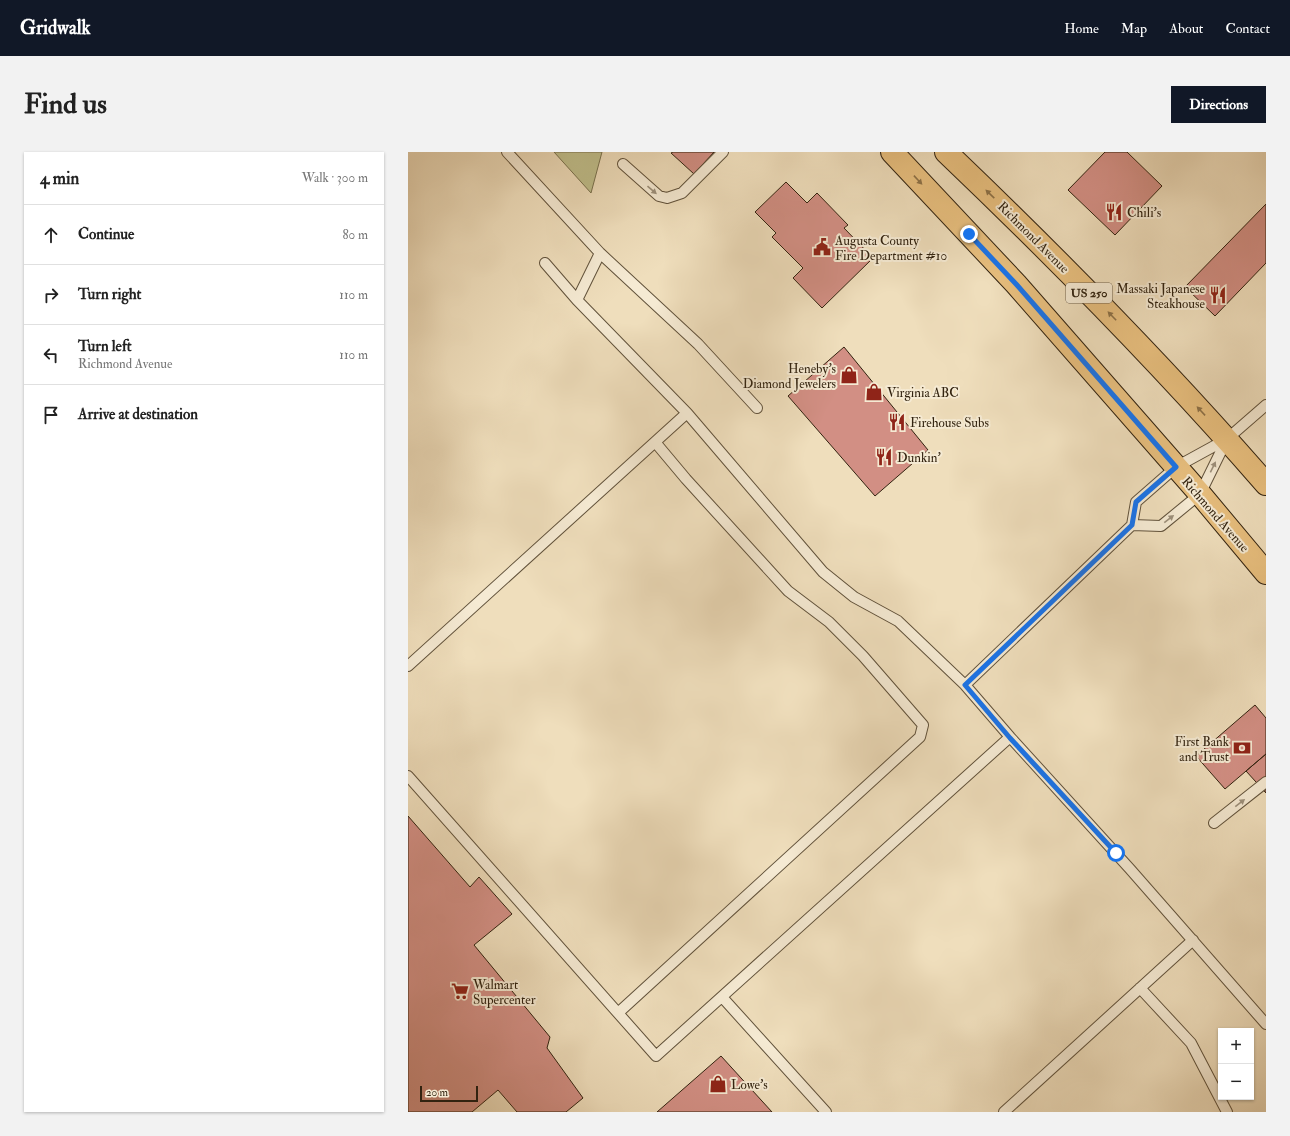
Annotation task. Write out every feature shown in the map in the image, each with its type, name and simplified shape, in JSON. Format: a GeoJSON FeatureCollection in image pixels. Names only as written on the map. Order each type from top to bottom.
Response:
{"type":"FeatureCollection","features":[{"type":"Feature","properties":{"kind":"main road","name":"Richmond Avenue"},"geometry":{"type":"LineString","coordinates":[[892,152],[1016,284],[1200,494],[1266,573]]}},
{"type":"Feature","properties":{"kind":"main road","name":"Richmond Avenue"},"geometry":{"type":"LineString","coordinates":[[946,152],[1021,224],[1144,349],[1227,439],[1266,484]]}},
{"type":"Feature","properties":{"kind":"lane"},"geometry":{"type":"LineString","coordinates":[[507,152],[600,252],[698,344],[757,408]]}},
{"type":"Feature","properties":{"kind":"lane"},"geometry":{"type":"LineString","coordinates":[[622,164],[659,196],[667,198],[682,193],[723,152]]}},
{"type":"Feature","properties":{"kind":"lane"},"geometry":{"type":"LineString","coordinates":[[577,300],[600,252]]}},
{"type":"Feature","properties":{"kind":"lane"},"geometry":{"type":"LineString","coordinates":[[545,263],[577,300],[687,413],[828,576],[854,597],[898,621],[965,685],[1010,738],[1193,940],[1266,1024]]}},
{"type":"Feature","properties":{"kind":"lane"},"geometry":{"type":"LineString","coordinates":[[965,685],[1132,525],[1136,502],[1176,467],[1227,439],[1266,405]]}},
{"type":"Feature","properties":{"kind":"lane"},"geometry":{"type":"LineString","coordinates":[[408,666],[687,413]]}},
{"type":"Feature","properties":{"kind":"lane"},"geometry":{"type":"LineString","coordinates":[[1132,525],[1160,526],[1200,494],[1227,439]]}},
{"type":"Feature","properties":{"kind":"lane"},"geometry":{"type":"LineString","coordinates":[[618,1013],[920,737],[922,725],[863,656],[829,622],[788,591],[686,479],[655,442]]}},
{"type":"Feature","properties":{"kind":"lane"},"geometry":{"type":"LineString","coordinates":[[408,776],[656,1056],[1010,738]]}},
{"type":"Feature","properties":{"kind":"lane"},"geometry":{"type":"LineString","coordinates":[[1214,823],[1266,782]]}},
{"type":"Feature","properties":{"kind":"lane"},"geometry":{"type":"LineString","coordinates":[[1004,1112],[1193,940]]}},
{"type":"Feature","properties":{"kind":"lane"},"geometry":{"type":"LineString","coordinates":[[1140,988],[1191,1043],[1227,1112]]}},
{"type":"Feature","properties":{"kind":"lane"},"geometry":{"type":"LineString","coordinates":[[722,997],[826,1112]]}},
{"type":"Feature","properties":{"kind":"shaded area"},"geometry":{"type":"Polygon","coordinates":[[[554,152],[602,152],[591,193],[554,152]]]}},
{"type":"Feature","properties":{"kind":"building"},"geometry":{"type":"Polygon","coordinates":[[[714,152],[694,174],[671,153],[714,152]]]}},
{"type":"Feature","properties":{"kind":"building","name":"Chili's"},"geometry":{"type":"Polygon","coordinates":[[[1105,152],[1127,152],[1162,186],[1115,235],[1068,190],[1105,152]]]}},
{"type":"Feature","properties":{"kind":"building","name":"Augusta County Fire Department #10"},"geometry":{"type":"Polygon","coordinates":[[[786,182],[807,203],[817,193],[848,225],[844,228],[873,258],[822,308],[793,278],[803,268],[772,237],[776,233],[755,212],[786,182]]]}},
{"type":"Feature","properties":{"kind":"building"},"geometry":{"type":"Polygon","coordinates":[[[1266,204],[1266,263],[1215,316],[1185,287],[1266,204]]]}},
{"type":"Feature","properties":{"kind":"building"},"geometry":{"type":"Polygon","coordinates":[[[844,347],[928,450],[875,496],[788,396],[844,347]]]}},
{"type":"Feature","properties":{"kind":"building"},"geometry":{"type":"Polygon","coordinates":[[[1255,705],[1266,718],[1266,754],[1225,789],[1196,756],[1255,705]]]}},
{"type":"Feature","properties":{"kind":"building"},"geometry":{"type":"Polygon","coordinates":[[[1266,754],[1266,793],[1246,771],[1266,754]]]}},
{"type":"Feature","properties":{"kind":"building","name":"Walmart Supercenter"},"geometry":{"type":"Polygon","coordinates":[[[408,816],[470,887],[479,877],[512,914],[474,945],[550,1037],[547,1048],[583,1098],[566,1112],[517,1112],[498,1090],[472,1112],[408,1112],[408,816]]]}},
{"type":"Feature","properties":{"kind":"building","name":"Lowe's"},"geometry":{"type":"Polygon","coordinates":[[[721,1056],[772,1112],[657,1112],[721,1056]]]}},
{"type":"Feature","properties":{"kind":"place","name":"Chili's"},"geometry":{"type":"Point","coordinates":[1114,212]}},
{"type":"Feature","properties":{"kind":"place","name":"Augusta County Fire Department #10"},"geometry":{"type":"Point","coordinates":[822,247]}},
{"type":"Feature","properties":{"kind":"place","name":"Massaki Japanese Steakhouse"},"geometry":{"type":"Point","coordinates":[1218,295]}},
{"type":"Feature","properties":{"kind":"place","name":"Heneby's Diamond Jewelers"},"geometry":{"type":"Point","coordinates":[849,375]}},
{"type":"Feature","properties":{"kind":"place","name":"Virginia ABC"},"geometry":{"type":"Point","coordinates":[874,392]}},
{"type":"Feature","properties":{"kind":"place","name":"Firehouse Subs"},"geometry":{"type":"Point","coordinates":[897,422]}},
{"type":"Feature","properties":{"kind":"place","name":"Dunkin'"},"geometry":{"type":"Point","coordinates":[884,457]}},
{"type":"Feature","properties":{"kind":"place","name":"First Bank and Trust"},"geometry":{"type":"Point","coordinates":[1242,748]}},
{"type":"Feature","properties":{"kind":"place","name":"Walmart Supercenter"},"geometry":{"type":"Point","coordinates":[460,991]}},
{"type":"Feature","properties":{"kind":"place","name":"Lowe's"},"geometry":{"type":"Point","coordinates":[718,1084]}},
{"type":"Feature","properties":{"kind":"route"},"geometry":{"type":"LineString","coordinates":[[969,234],[1016,284],[1176,467],[1136,502],[1132,525],[965,685],[1010,738],[1116,853]]}}]}
